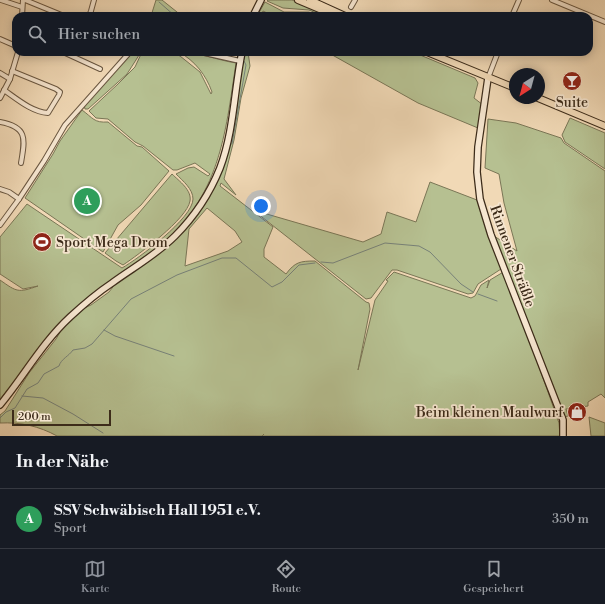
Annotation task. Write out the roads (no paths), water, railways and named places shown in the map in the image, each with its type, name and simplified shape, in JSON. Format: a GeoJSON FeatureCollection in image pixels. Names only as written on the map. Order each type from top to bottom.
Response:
{"type":"FeatureCollection","features":[{"type":"Feature","properties":{"kind":"main road"},"geometry":{"type":"LineString","coordinates":[[256,12],[261,0]]}},
{"type":"Feature","properties":{"kind":"main road"},"geometry":{"type":"LineString","coordinates":[[298,0],[326,12]]}},
{"type":"Feature","properties":{"kind":"main road"},"geometry":{"type":"LineString","coordinates":[[310,0],[336,12]]}},
{"type":"Feature","properties":{"kind":"main road"},"geometry":{"type":"LineString","coordinates":[[0,405],[61,326],[90,299],[166,244],[183,228],[202,203],[219,169],[226,147],[241,56]]}},
{"type":"Feature","properties":{"kind":"main road"},"geometry":{"type":"LineString","coordinates":[[436,56],[509,86]]}},
{"type":"Feature","properties":{"kind":"main road","name":"Rinnener Sträßle"},"geometry":{"type":"LineString","coordinates":[[488,78],[478,147],[477,172],[480,199],[491,235],[563,420],[563,436]]}},
{"type":"Feature","properties":{"kind":"main road"},"geometry":{"type":"LineString","coordinates":[[545,101],[604,126]]}},
{"type":"Feature","properties":{"kind":"street"},"geometry":{"type":"LineString","coordinates":[[1,0],[22,7]]}},
{"type":"Feature","properties":{"kind":"street"},"geometry":{"type":"LineString","coordinates":[[22,12],[24,0],[54,12]]}},
{"type":"Feature","properties":{"kind":"street"},"geometry":{"type":"LineString","coordinates":[[91,12],[94,0]]}},
{"type":"Feature","properties":{"kind":"street"},"geometry":{"type":"LineString","coordinates":[[351,7],[355,0]]}},
{"type":"Feature","properties":{"kind":"street"},"geometry":{"type":"LineString","coordinates":[[514,12],[519,0]]}},
{"type":"Feature","properties":{"kind":"street"},"geometry":{"type":"LineString","coordinates":[[552,0],[581,12]]}},
{"type":"Feature","properties":{"kind":"street"},"geometry":{"type":"LineString","coordinates":[[593,17],[605,22]]}},
{"type":"Feature","properties":{"kind":"street"},"geometry":{"type":"LineString","coordinates":[[0,39],[12,44]]}},
{"type":"Feature","properties":{"kind":"street"},"geometry":{"type":"LineString","coordinates":[[0,98],[10,79],[17,56]]}},
{"type":"Feature","properties":{"kind":"street"},"geometry":{"type":"LineString","coordinates":[[71,56],[100,69]]}},
{"type":"Feature","properties":{"kind":"street"},"geometry":{"type":"LineString","coordinates":[[0,225],[44,161],[65,125],[126,56]]}},
{"type":"Feature","properties":{"kind":"street"},"geometry":{"type":"LineString","coordinates":[[218,56],[240,61]]}},
{"type":"Feature","properties":{"kind":"street"},"geometry":{"type":"LineString","coordinates":[[488,78],[496,56]]}},
{"type":"Feature","properties":{"kind":"street"},"geometry":{"type":"LineString","coordinates":[[4,90],[41,113],[48,113],[60,92],[12,71]]}},
{"type":"Feature","properties":{"kind":"street"},"geometry":{"type":"LineString","coordinates":[[0,73],[10,79]]}},
{"type":"Feature","properties":{"kind":"street"},"geometry":{"type":"LineString","coordinates":[[0,122],[22,131],[24,147],[21,163]]}},
{"type":"Feature","properties":{"kind":"street"},"geometry":{"type":"LineString","coordinates":[[0,189],[9,192],[19,199]]}},
{"type":"Feature","properties":{"kind":"waterway"},"geometry":{"type":"LineString","coordinates":[[159,2],[170,12]]}},
{"type":"Feature","properties":{"kind":"waterway"},"geometry":{"type":"LineString","coordinates":[[232,144],[246,65],[244,61]]}},
{"type":"Feature","properties":{"kind":"waterway"},"geometry":{"type":"LineString","coordinates":[[321,262],[333,263],[385,243],[419,246],[430,252],[461,284],[473,292]]}},
{"type":"Feature","properties":{"kind":"waterway"},"geometry":{"type":"LineString","coordinates":[[0,418],[6,412],[15,408],[27,389],[38,383],[44,374],[59,366],[61,361],[73,350],[85,348],[92,344],[131,299],[177,275],[222,258],[236,258],[272,287],[282,282],[299,265],[315,263]]}},
{"type":"Feature","properties":{"kind":"waterway"},"geometry":{"type":"LineString","coordinates":[[478,294],[497,301]]}},
{"type":"Feature","properties":{"kind":"waterway"},"geometry":{"type":"LineString","coordinates":[[104,330],[115,336],[174,356]]}},
{"type":"Feature","properties":{"kind":"waterway"},"geometry":{"type":"LineString","coordinates":[[22,396],[43,398],[73,414],[103,433]]}},
{"type":"Feature","properties":{"kind":"place","name":"Suite"},"geometry":{"type":"Point","coordinates":[572,81]}},
{"type":"Feature","properties":{"kind":"place","name":"SSV Schwäbisch Hall 1951 e.V."},"geometry":{"type":"Point","coordinates":[87,201]}},
{"type":"Feature","properties":{"kind":"place","name":"Sport Mega Drom"},"geometry":{"type":"Point","coordinates":[42,242]}},
{"type":"Feature","properties":{"kind":"place","name":"Beim kleinen Maulwurf"},"geometry":{"type":"Point","coordinates":[577,412]}}]}
